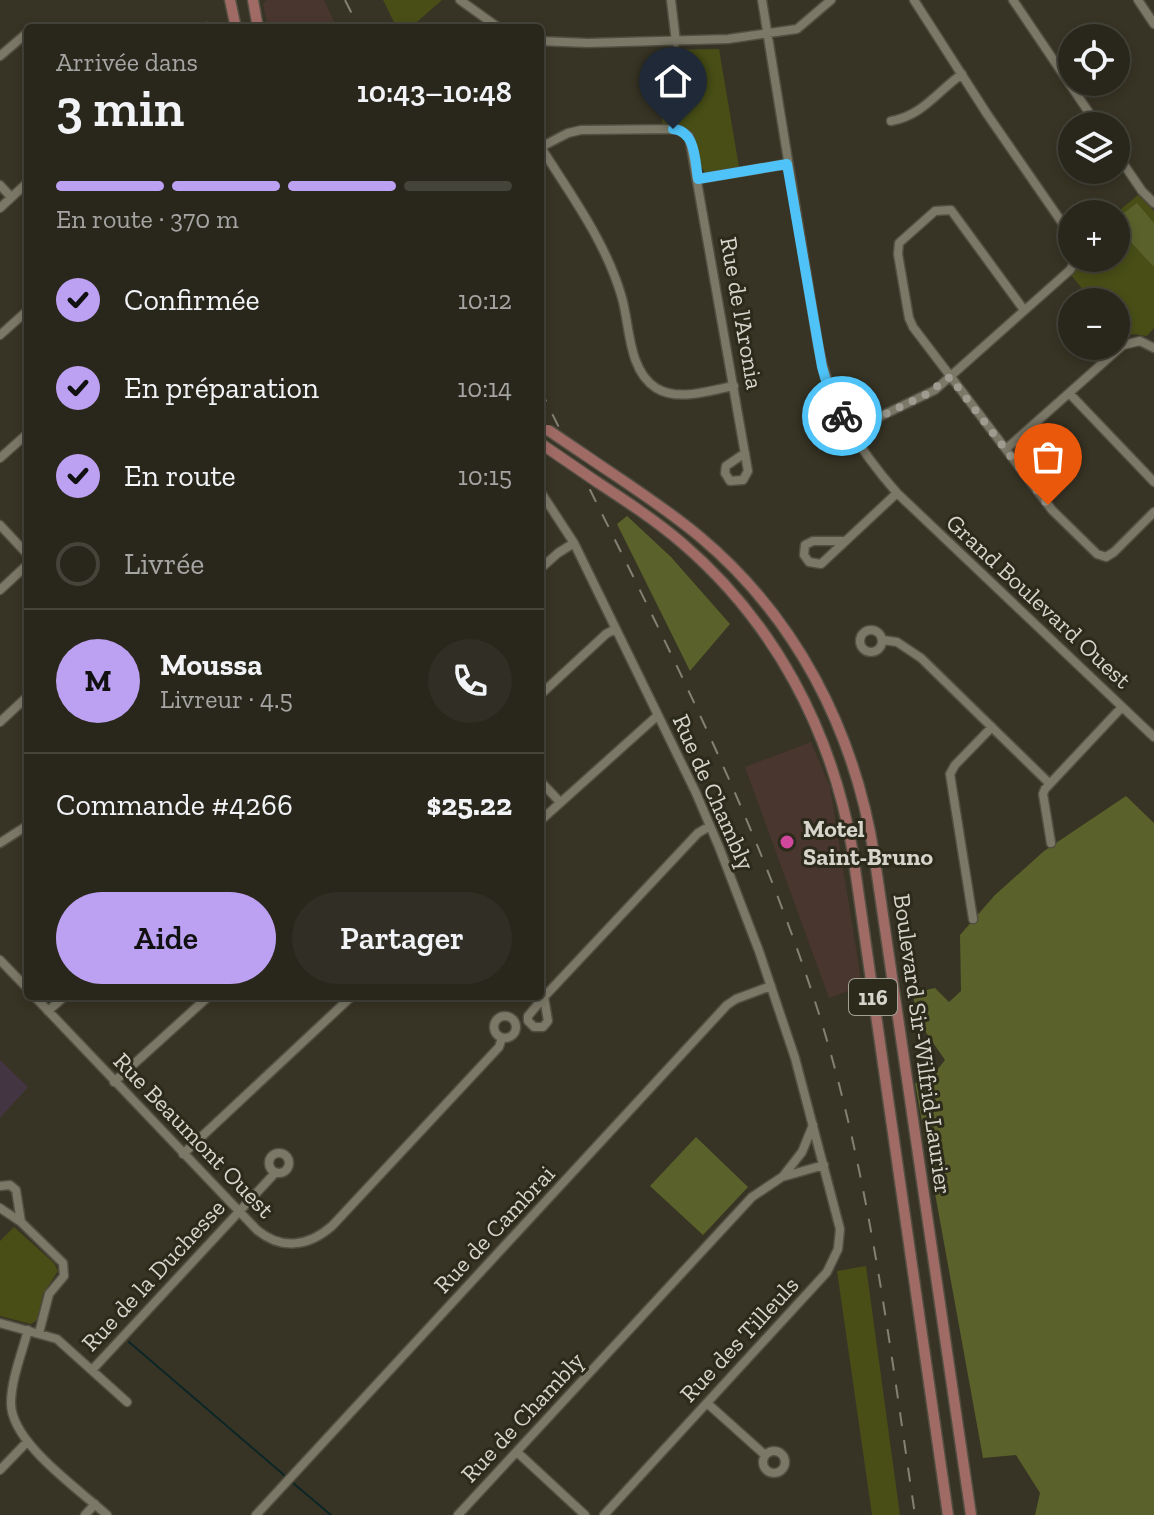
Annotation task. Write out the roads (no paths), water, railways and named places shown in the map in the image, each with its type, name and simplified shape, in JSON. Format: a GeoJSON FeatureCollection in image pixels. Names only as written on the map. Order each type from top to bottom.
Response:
{"type":"FeatureCollection","features":[{"type":"Feature","properties":{"kind":"main road"},"geometry":{"type":"LineString","coordinates":[[230,0],[235,24]]}},
{"type":"Feature","properties":{"kind":"main road"},"geometry":{"type":"LineString","coordinates":[[253,0],[257,24]]}},
{"type":"Feature","properties":{"kind":"main road","name":"Boulevard Sir-Wilfrid-Laurier"},"geometry":{"type":"LineString","coordinates":[[544,427],[681,521],[747,581],[805,658],[845,739],[859,782],[872,842],[971,1515]]}},
{"type":"Feature","properties":{"kind":"main road","name":"Boulevard Sir-Wilfrid-Laurier"},"geometry":{"type":"LineString","coordinates":[[544,446],[680,542],[740,602],[795,680],[832,766],[852,848],[948,1515]]}},
{"type":"Feature","properties":{"kind":"street"},"geometry":{"type":"LineString","coordinates":[[460,0],[493,24]]}},
{"type":"Feature","properties":{"kind":"street"},"geometry":{"type":"LineString","coordinates":[[671,0],[676,42]]}},
{"type":"Feature","properties":{"kind":"street","name":"Grand Boulevard Ouest"},"geometry":{"type":"LineString","coordinates":[[762,0],[822,367],[832,396],[850,431],[897,493],[1154,737]]}},
{"type":"Feature","properties":{"kind":"street"},"geometry":{"type":"LineString","coordinates":[[544,41],[721,40],[800,28],[831,0]]}},
{"type":"Feature","properties":{"kind":"street"},"geometry":{"type":"LineString","coordinates":[[914,0],[1058,216]]}},
{"type":"Feature","properties":{"kind":"street"},"geometry":{"type":"LineString","coordinates":[[1013,0],[1089,112]]}},
{"type":"Feature","properties":{"kind":"street"},"geometry":{"type":"LineString","coordinates":[[1138,0],[1154,24]]}},
{"type":"Feature","properties":{"kind":"street"},"geometry":{"type":"LineString","coordinates":[[0,56],[24,35]]}},
{"type":"Feature","properties":{"kind":"street"},"geometry":{"type":"LineString","coordinates":[[891,121],[917,112],[962,74]]}},
{"type":"Feature","properties":{"kind":"street","name":"Rue de l'Aronia"},"geometry":{"type":"LineString","coordinates":[[544,145],[578,130],[679,129],[690,138],[745,453]]}},
{"type":"Feature","properties":{"kind":"street"},"geometry":{"type":"LineString","coordinates":[[544,154],[605,254],[621,294],[636,361],[644,377],[657,389],[674,394],[734,386]]}},
{"type":"Feature","properties":{"kind":"street"},"geometry":{"type":"LineString","coordinates":[[698,179],[787,164]]}},
{"type":"Feature","properties":{"kind":"street"},"geometry":{"type":"LineString","coordinates":[[1130,173],[1154,203]]}},
{"type":"Feature","properties":{"kind":"street"},"geometry":{"type":"LineString","coordinates":[[0,185],[11,197]]}},
{"type":"Feature","properties":{"kind":"street"},"geometry":{"type":"LineString","coordinates":[[0,208],[24,186]]}},
{"type":"Feature","properties":{"kind":"street"},"geometry":{"type":"LineString","coordinates":[[1024,310],[951,210],[935,211],[903,238],[898,251],[911,323],[1052,510],[1099,555],[1112,554],[1154,512]]}},
{"type":"Feature","properties":{"kind":"street"},"geometry":{"type":"LineString","coordinates":[[850,431],[925,395],[950,377],[1068,272]]}},
{"type":"Feature","properties":{"kind":"street"},"geometry":{"type":"LineString","coordinates":[[0,335],[24,314]]}},
{"type":"Feature","properties":{"kind":"street"},"geometry":{"type":"LineString","coordinates":[[1006,449],[1126,343],[1140,341],[1154,348]]}},
{"type":"Feature","properties":{"kind":"street"},"geometry":{"type":"LineString","coordinates":[[1069,393],[1154,482]]}},
{"type":"Feature","properties":{"kind":"street"},"geometry":{"type":"LineString","coordinates":[[0,458],[24,437]]}},
{"type":"Feature","properties":{"kind":"street"},"geometry":{"type":"LineString","coordinates":[[845,541],[810,541],[805,545],[804,555],[809,562],[821,564],[897,493]]}},
{"type":"Feature","properties":{"kind":"street","name":"Rue de Chambly"},"geometry":{"type":"LineString","coordinates":[[544,496],[574,543],[710,826],[771,986],[795,1058],[824,1165],[782,1177]]}},
{"type":"Feature","properties":{"kind":"street"},"geometry":{"type":"LineString","coordinates":[[0,525],[24,551]]}},
{"type":"Feature","properties":{"kind":"street"},"geometry":{"type":"LineString","coordinates":[[544,565],[574,543]]}},
{"type":"Feature","properties":{"kind":"street"},"geometry":{"type":"LineString","coordinates":[[0,590],[24,568]]}},
{"type":"Feature","properties":{"kind":"street"},"geometry":{"type":"LineString","coordinates":[[544,691],[615,629]]}},
{"type":"Feature","properties":{"kind":"street"},"geometry":{"type":"LineString","coordinates":[[883,640],[897,642],[915,654],[1049,783]]}},
{"type":"Feature","properties":{"kind":"street"},"geometry":{"type":"LineString","coordinates":[[0,722],[24,700]]}},
{"type":"Feature","properties":{"kind":"street"},"geometry":{"type":"LineString","coordinates":[[1051,843],[1043,794],[1049,783],[1122,707]]}},
{"type":"Feature","properties":{"kind":"street"},"geometry":{"type":"LineString","coordinates":[[544,817],[657,716]]}},
{"type":"Feature","properties":{"kind":"street"},"geometry":{"type":"LineString","coordinates":[[973,919],[950,774],[953,767],[992,727]]}},
{"type":"Feature","properties":{"kind":"street"},"geometry":{"type":"LineString","coordinates":[[544,785],[560,802]]}},
{"type":"Feature","properties":{"kind":"street"},"geometry":{"type":"LineString","coordinates":[[544,997],[698,833],[710,826]]}},
{"type":"Feature","properties":{"kind":"street"},"geometry":{"type":"LineString","coordinates":[[0,843],[24,828]]}},
{"type":"Feature","properties":{"kind":"street"},"geometry":{"type":"LineString","coordinates":[[0,960],[24,985]]}},
{"type":"Feature","properties":{"kind":"street","name":"Rue de Cambrai"},"geometry":{"type":"LineString","coordinates":[[256,1515],[727,1005],[771,986]]}},
{"type":"Feature","properties":{"kind":"street","name":"Rue Beaumont Ouest"},"geometry":{"type":"LineString","coordinates":[[38,1000],[259,1232],[281,1243],[303,1243],[320,1236],[499,1047],[502,1038]]}},
{"type":"Feature","properties":{"kind":"street"},"geometry":{"type":"LineString","coordinates":[[48,1011],[60,1000]]}},
{"type":"Feature","properties":{"kind":"street"},"geometry":{"type":"LineString","coordinates":[[114,1082],[205,1000]]}},
{"type":"Feature","properties":{"kind":"street"},"geometry":{"type":"LineString","coordinates":[[183,1154],[348,1000]]}},
{"type":"Feature","properties":{"kind":"street","name":"Rue de Chambly"},"geometry":{"type":"LineString","coordinates":[[458,1515],[752,1197],[782,1177],[802,1152],[813,1125]]}},
{"type":"Feature","properties":{"kind":"street","name":"Rue des Tilleuls"},"geometry":{"type":"LineString","coordinates":[[604,1515],[833,1264],[840,1229],[824,1165]]}},
{"type":"Feature","properties":{"kind":"street","name":"Rue de la Duchesse"},"geometry":{"type":"LineString","coordinates":[[92,1370],[275,1173]]}},
{"type":"Feature","properties":{"kind":"street"},"geometry":{"type":"LineString","coordinates":[[0,1186],[10,1185],[16,1190],[21,1222]]}},
{"type":"Feature","properties":{"kind":"street"},"geometry":{"type":"LineString","coordinates":[[0,1208],[21,1222],[63,1263],[65,1269],[63,1278],[49,1294],[39,1333]]}},
{"type":"Feature","properties":{"kind":"street"},"geometry":{"type":"LineString","coordinates":[[0,1323],[57,1339],[127,1402]]}},
{"type":"Feature","properties":{"kind":"street"},"geometry":{"type":"LineString","coordinates":[[28,1330],[11,1403],[16,1425],[27,1442],[107,1515]]}},
{"type":"Feature","properties":{"kind":"street"},"geometry":{"type":"LineString","coordinates":[[707,1403],[765,1455]]}},
{"type":"Feature","properties":{"kind":"street"},"geometry":{"type":"LineString","coordinates":[[0,1470],[27,1442]]}},
{"type":"Feature","properties":{"kind":"street"},"geometry":{"type":"LineString","coordinates":[[517,1452],[585,1515]]}},
{"type":"Feature","properties":{"kind":"street"},"geometry":{"type":"LineString","coordinates":[[85,1515],[95,1504]]}},
{"type":"Feature","properties":{"kind":"waterway"},"geometry":{"type":"LineString","coordinates":[[129,1342],[284,1475]]}},
{"type":"Feature","properties":{"kind":"waterway"},"geometry":{"type":"LineString","coordinates":[[293,1483],[331,1515]]}},
{"type":"Feature","properties":{"kind":"railway"},"geometry":{"type":"LineString","coordinates":[[345,0],[357,24]]}},
{"type":"Feature","properties":{"kind":"railway"},"geometry":{"type":"LineString","coordinates":[[544,397],[655,620],[728,776],[792,936],[820,1017],[865,1202],[915,1515]]}},
{"type":"Feature","properties":{"kind":"place","name":"Motel Saint-Bruno"},"geometry":{"type":"Point","coordinates":[787,842]}}]}
